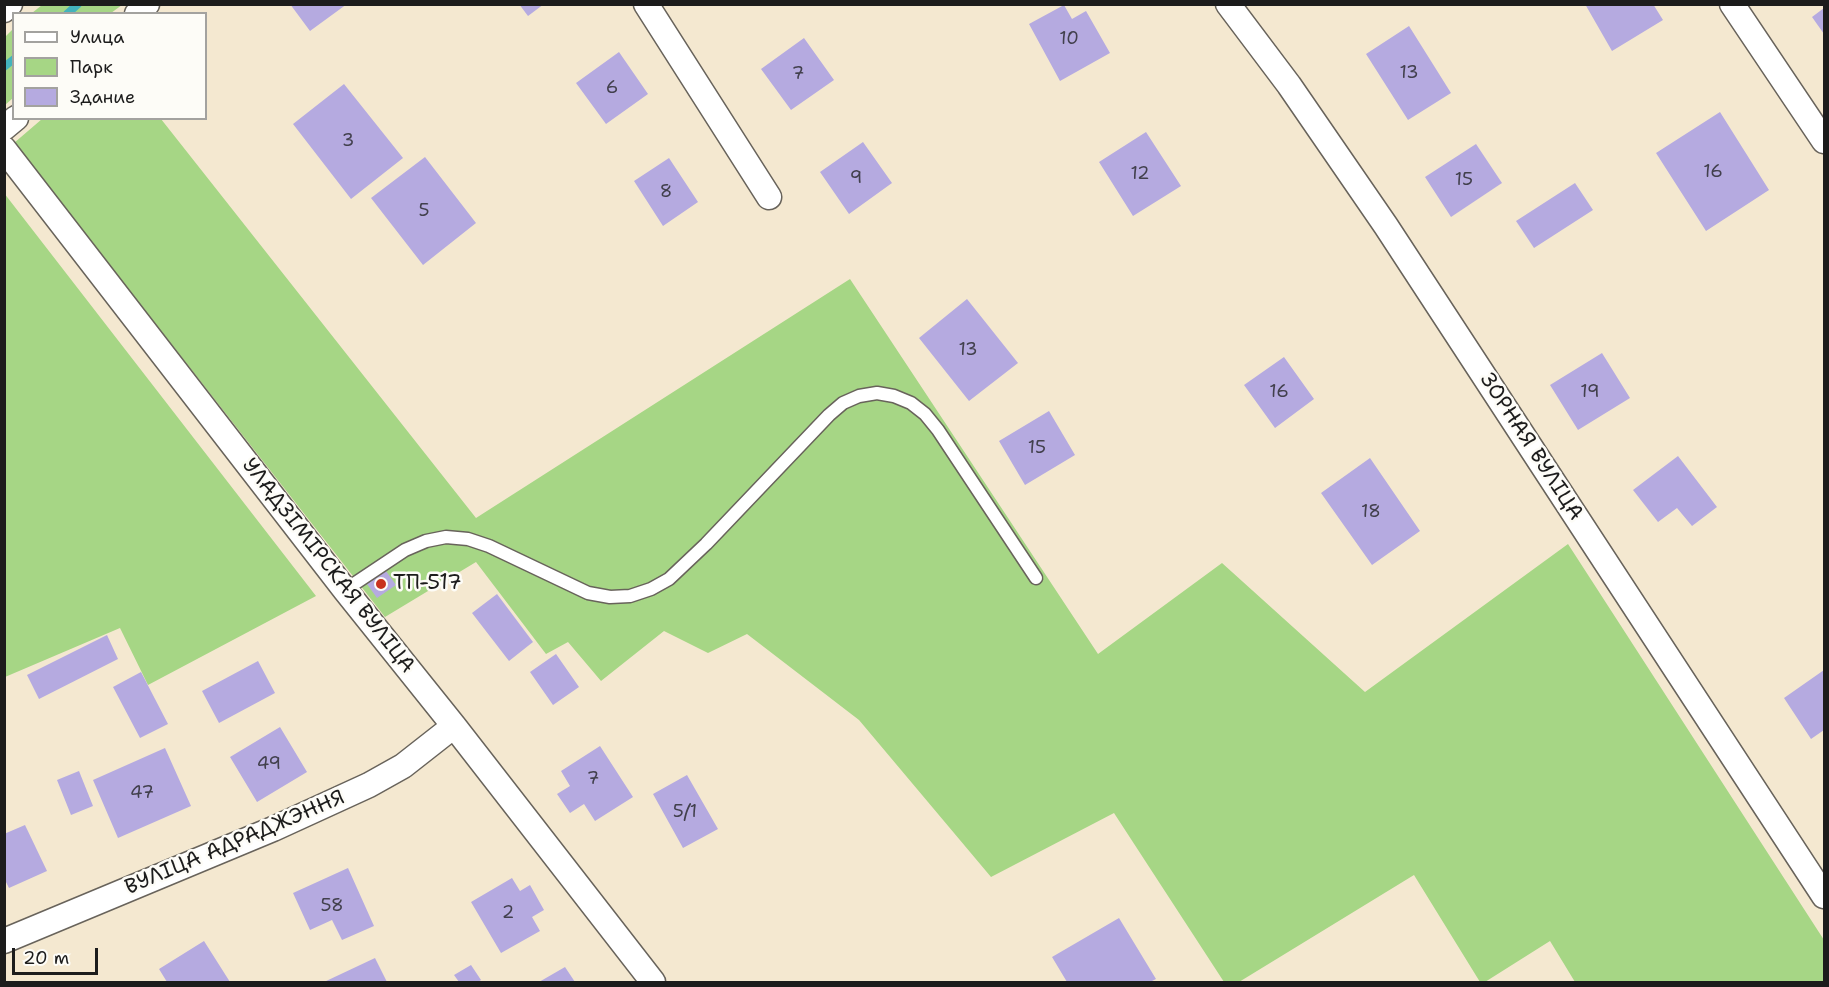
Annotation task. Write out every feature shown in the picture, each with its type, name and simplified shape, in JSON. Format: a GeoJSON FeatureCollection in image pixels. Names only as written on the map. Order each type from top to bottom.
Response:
{"type":"FeatureCollection","features":[{"type":"Feature","properties":{"kind":"street"},"geometry":{"type":"LineString","coordinates":[[4,10],[10,4]]}},
{"type":"Feature","properties":{"kind":"street"},"geometry":{"type":"LineString","coordinates":[[646,4],[769,197]]}},
{"type":"Feature","properties":{"kind":"street","name":"ЗОРНАЯ ВУЛІЦА"},"geometry":{"type":"LineString","coordinates":[[1228,4],[1295,94],[1380,217],[1824,896]]}},
{"type":"Feature","properties":{"kind":"street"},"geometry":{"type":"LineString","coordinates":[[1732,4],[1824,141]]}},
{"type":"Feature","properties":{"kind":"street","name":"УЛАДЗІМІРСКАЯ ВУЛІЦА"},"geometry":{"type":"LineString","coordinates":[[4,149],[345,590],[653,982]]}},
{"type":"Feature","properties":{"kind":"street","name":"ВУЛІЦА АДРАДЖЭННЯ"},"geometry":{"type":"LineString","coordinates":[[4,941],[273,829],[369,785],[403,766],[454,726]]}},
{"type":"Feature","properties":{"kind":"lane"},"geometry":{"type":"LineString","coordinates":[[345,590],[405,550],[426,541],[446,537],[468,539],[489,546],[588,593],[610,597],[630,596],[651,589],[669,579],[706,544],[843,403],[859,396],[877,393],[894,396],[911,403],[939,430],[1036,578]]}},
{"type":"Feature","properties":{"kind":"green space"},"geometry":{"type":"Polygon","coordinates":[[[42,4],[122,5],[112,12],[33,12],[42,4]]]}},
{"type":"Feature","properties":{"kind":"green space"},"geometry":{"type":"Polygon","coordinates":[[[12,30],[12,99],[5,105],[5,37],[12,30]]]}},
{"type":"Feature","properties":{"kind":"green space"},"geometry":{"type":"Polygon","coordinates":[[[41,120],[162,120],[476,518],[850,279],[1098,654],[1222,563],[1365,692],[1568,544],[1824,940],[1824,982],[1575,982],[1550,941],[1485,982],[1480,982],[1414,875],[1239,982],[1224,982],[1114,813],[991,877],[859,720],[747,634],[708,653],[664,631],[601,681],[568,642],[546,654],[476,562],[385,617],[14,143],[41,120]]]}},
{"type":"Feature","properties":{"kind":"green space"},"geometry":{"type":"Polygon","coordinates":[[[4,193],[316,596],[148,685],[120,628],[5,677],[4,193]]]}},
{"type":"Feature","properties":{"kind":"building"},"geometry":{"type":"Polygon","coordinates":[[[290,4],[347,4],[310,31],[290,4]]]}},
{"type":"Feature","properties":{"kind":"building"},"geometry":{"type":"Polygon","coordinates":[[[519,4],[544,4],[528,16],[519,4]]]}},
{"type":"Feature","properties":{"kind":"building"},"geometry":{"type":"Polygon","coordinates":[[[1585,4],[1653,4],[1663,20],[1612,51],[1585,4]]]}},
{"type":"Feature","properties":{"kind":"building"},"geometry":{"type":"Polygon","coordinates":[[[1064,5],[1072,19],[1086,11],[1110,53],[1060,81],[1029,24],[1064,5]]]}},
{"type":"Feature","properties":{"kind":"building"},"geometry":{"type":"Polygon","coordinates":[[[1824,8],[1824,34],[1812,17],[1824,8]]]}},
{"type":"Feature","properties":{"kind":"building"},"geometry":{"type":"Polygon","coordinates":[[[1409,26],[1451,93],[1408,120],[1366,54],[1409,26]]]}},
{"type":"Feature","properties":{"kind":"building"},"geometry":{"type":"Polygon","coordinates":[[[804,38],[834,80],[791,110],[761,69],[804,38]]]}},
{"type":"Feature","properties":{"kind":"building"},"geometry":{"type":"Polygon","coordinates":[[[619,52],[648,94],[606,124],[576,83],[619,52]]]}},
{"type":"Feature","properties":{"kind":"building"},"geometry":{"type":"Polygon","coordinates":[[[344,84],[403,158],[351,199],[293,124],[344,84]]]}},
{"type":"Feature","properties":{"kind":"building"},"geometry":{"type":"Polygon","coordinates":[[[1720,112],[1769,190],[1706,231],[1656,153],[1720,112]]]}},
{"type":"Feature","properties":{"kind":"building"},"geometry":{"type":"Polygon","coordinates":[[[1146,132],[1181,186],[1133,216],[1099,162],[1146,132]]]}},
{"type":"Feature","properties":{"kind":"building"},"geometry":{"type":"Polygon","coordinates":[[[863,142],[892,183],[849,214],[820,172],[863,142]]]}},
{"type":"Feature","properties":{"kind":"building"},"geometry":{"type":"Polygon","coordinates":[[[1476,144],[1502,183],[1451,217],[1425,177],[1476,144]]]}},
{"type":"Feature","properties":{"kind":"building"},"geometry":{"type":"Polygon","coordinates":[[[425,157],[476,223],[423,265],[371,198],[425,157]]]}},
{"type":"Feature","properties":{"kind":"building"},"geometry":{"type":"Polygon","coordinates":[[[669,158],[698,202],[663,226],[634,181],[669,158]]]}},
{"type":"Feature","properties":{"kind":"building"},"geometry":{"type":"Polygon","coordinates":[[[1575,183],[1593,210],[1534,248],[1516,221],[1575,183]]]}},
{"type":"Feature","properties":{"kind":"building"},"geometry":{"type":"Polygon","coordinates":[[[967,299],[1018,363],[969,401],[919,338],[967,299]]]}},
{"type":"Feature","properties":{"kind":"building"},"geometry":{"type":"Polygon","coordinates":[[[1602,353],[1630,398],[1578,430],[1550,385],[1602,353]]]}},
{"type":"Feature","properties":{"kind":"building"},"geometry":{"type":"Polygon","coordinates":[[[1284,357],[1314,399],[1275,428],[1244,385],[1284,357]]]}},
{"type":"Feature","properties":{"kind":"building"},"geometry":{"type":"Polygon","coordinates":[[[1049,411],[1075,455],[1025,485],[999,441],[1049,411]]]}},
{"type":"Feature","properties":{"kind":"building"},"geometry":{"type":"Polygon","coordinates":[[[1678,456],[1717,507],[1692,526],[1677,508],[1658,522],[1633,490],[1678,456]]]}},
{"type":"Feature","properties":{"kind":"building"},"geometry":{"type":"Polygon","coordinates":[[[1370,458],[1420,531],[1372,565],[1321,493],[1370,458]]]}},
{"type":"Feature","properties":{"kind":"building","name":"ТП-517"},"geometry":{"type":"Polygon","coordinates":[[[386,571],[396,585],[377,598],[367,584],[386,571]]]}},
{"type":"Feature","properties":{"kind":"building"},"geometry":{"type":"Polygon","coordinates":[[[497,594],[533,642],[509,661],[472,613],[497,594]]]}},
{"type":"Feature","properties":{"kind":"building"},"geometry":{"type":"Polygon","coordinates":[[[107,635],[118,659],[39,699],[27,675],[107,635]]]}},
{"type":"Feature","properties":{"kind":"building"},"geometry":{"type":"Polygon","coordinates":[[[556,654],[579,687],[553,705],[530,672],[556,654]]]}},
{"type":"Feature","properties":{"kind":"building"},"geometry":{"type":"Polygon","coordinates":[[[258,661],[275,693],[219,723],[202,691],[258,661]]]}},
{"type":"Feature","properties":{"kind":"building"},"geometry":{"type":"Polygon","coordinates":[[[1824,670],[1824,730],[1811,739],[1784,698],[1824,670]]]}},
{"type":"Feature","properties":{"kind":"building"},"geometry":{"type":"Polygon","coordinates":[[[141,672],[168,724],[140,738],[113,687],[141,672]]]}},
{"type":"Feature","properties":{"kind":"building"},"geometry":{"type":"Polygon","coordinates":[[[280,727],[307,772],[257,802],[230,757],[280,727]]]}},
{"type":"Feature","properties":{"kind":"building"},"geometry":{"type":"Polygon","coordinates":[[[600,746],[633,797],[595,821],[584,804],[570,813],[557,794],[570,786],[561,771],[600,746]]]}},
{"type":"Feature","properties":{"kind":"building"},"geometry":{"type":"Polygon","coordinates":[[[165,748],[191,806],[118,838],[93,780],[165,748]]]}},
{"type":"Feature","properties":{"kind":"building"},"geometry":{"type":"Polygon","coordinates":[[[79,771],[93,806],[71,815],[57,780],[79,771]]]}},
{"type":"Feature","properties":{"kind":"building"},"geometry":{"type":"Polygon","coordinates":[[[687,775],[718,829],[683,848],[653,794],[687,775]]]}},
{"type":"Feature","properties":{"kind":"building"},"geometry":{"type":"Polygon","coordinates":[[[25,825],[47,871],[9,888],[4,878],[4,834],[25,825]]]}},
{"type":"Feature","properties":{"kind":"building"},"geometry":{"type":"Polygon","coordinates":[[[348,868],[374,926],[342,940],[332,920],[310,930],[293,893],[348,868]]]}},
{"type":"Feature","properties":{"kind":"building"},"geometry":{"type":"Polygon","coordinates":[[[512,878],[520,891],[530,885],[544,910],[532,917],[540,931],[501,953],[471,902],[512,878]]]}},
{"type":"Feature","properties":{"kind":"building"},"geometry":{"type":"Polygon","coordinates":[[[1119,918],[1156,979],[1150,982],[1067,982],[1052,957],[1119,918]]]}},
{"type":"Feature","properties":{"kind":"building"},"geometry":{"type":"Polygon","coordinates":[[[204,941],[230,982],[167,982],[159,969],[204,941]]]}},
{"type":"Feature","properties":{"kind":"building"},"geometry":{"type":"Polygon","coordinates":[[[375,958],[387,982],[324,982],[375,958]]]}},
{"type":"Feature","properties":{"kind":"building"},"geometry":{"type":"Polygon","coordinates":[[[471,965],[481,980],[459,982],[454,975],[471,965]]]}},
{"type":"Feature","properties":{"kind":"building"},"geometry":{"type":"Polygon","coordinates":[[[565,967],[575,982],[539,982],[565,967]]]}},
{"type":"Feature","properties":{"kind":"waterway"},"geometry":{"type":"LineString","coordinates":[[69,12],[78,4]]}},
{"type":"Feature","properties":{"kind":"waterway"},"geometry":{"type":"LineString","coordinates":[[4,67],[12,61]]}},
{"type":"Feature","properties":{"kind":"place","name":"ТП-517"},"geometry":{"type":"Point","coordinates":[381,584]}}]}
